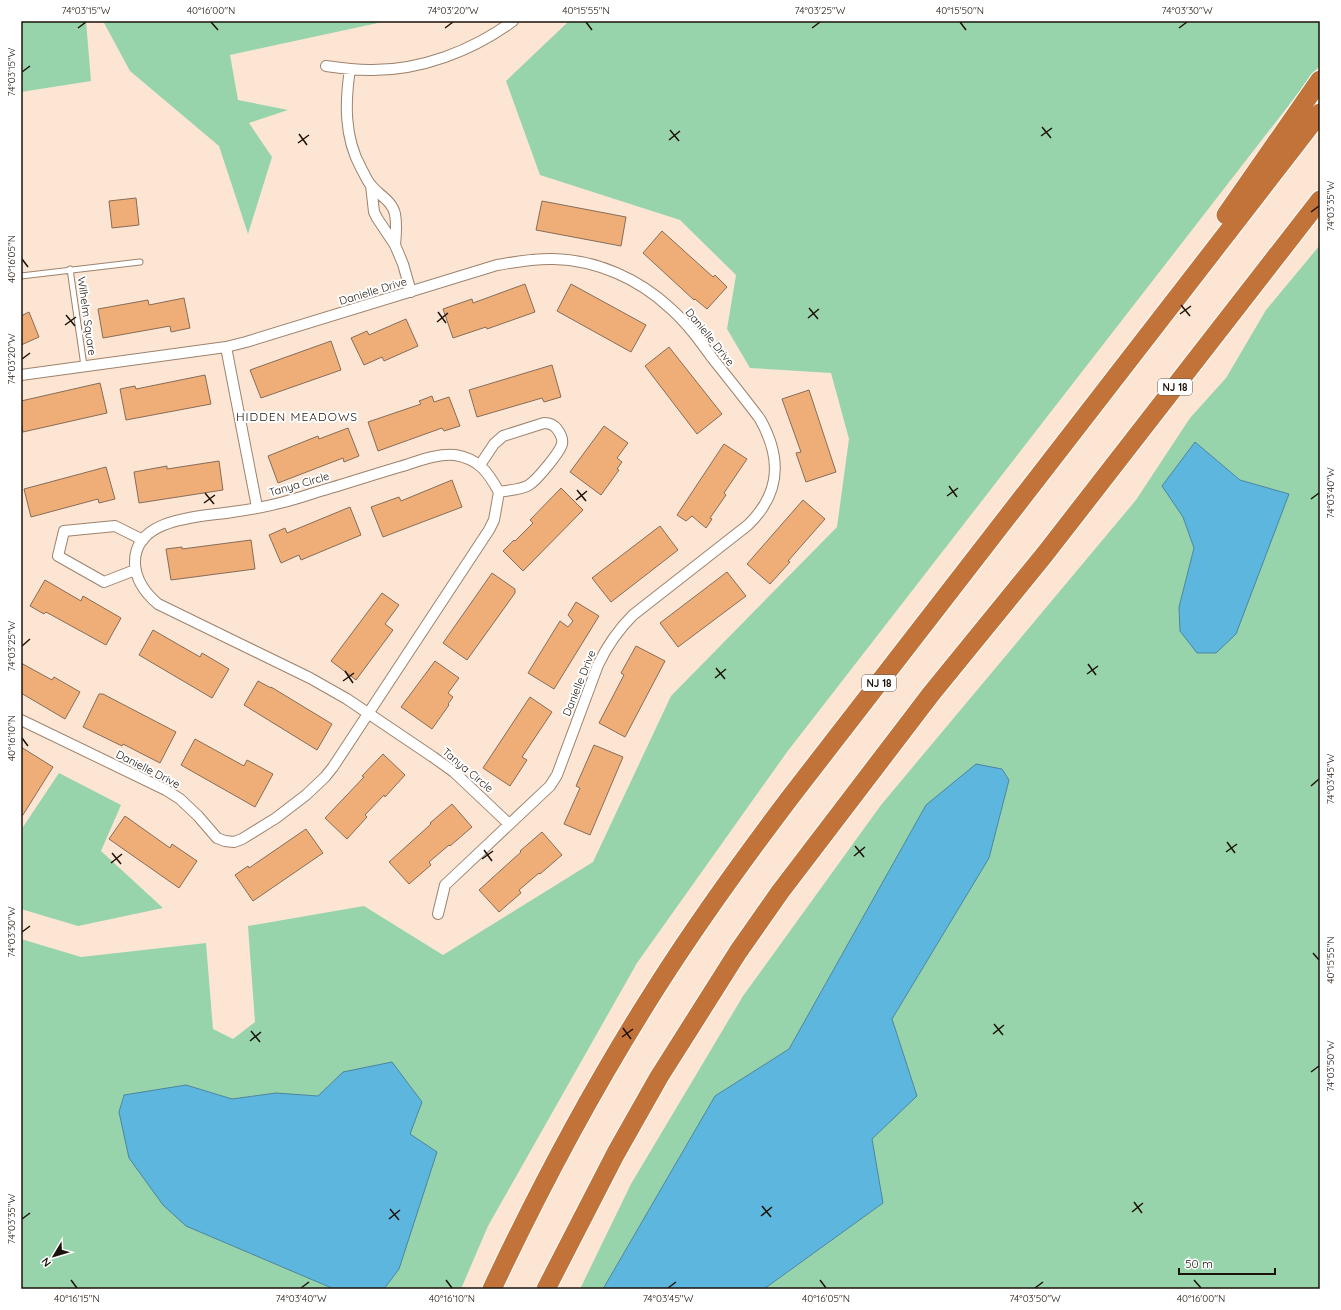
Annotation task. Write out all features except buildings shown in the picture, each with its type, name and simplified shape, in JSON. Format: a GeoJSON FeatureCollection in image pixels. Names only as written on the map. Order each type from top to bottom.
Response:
{"type":"FeatureCollection","features":[{"type":"Feature","properties":{"kind":"highway"},"geometry":{"type":"LineString","coordinates":[[1126,361],[1320,80]]}},
{"type":"Feature","properties":{"kind":"highway","name":"NJ 18"},"geometry":{"type":"LineString","coordinates":[[492,1289],[513,1245],[583,1110],[630,1030],[699,922],[739,865],[1126,361],[1168,310],[1320,113]]}},
{"type":"Feature","properties":{"kind":"highway","name":"NJ 18"},"geometry":{"type":"LineString","coordinates":[[546,1289],[616,1153],[659,1077],[738,952],[780,892],[931,694],[1045,554],[1320,200]]}},
{"type":"Feature","properties":{"kind":"highway"},"geometry":{"type":"LineString","coordinates":[[1305,219],[1320,205]]}},
{"type":"Feature","properties":{"kind":"street"},"geometry":{"type":"LineString","coordinates":[[326,66],[350,69],[387,69],[430,62],[454,54],[476,44],[513,21]]}},
{"type":"Feature","properties":{"kind":"street"},"geometry":{"type":"LineString","coordinates":[[350,69],[346,93],[348,128],[355,156],[370,185],[374,212],[396,245],[403,264],[410,292]]}},
{"type":"Feature","properties":{"kind":"street"},"geometry":{"type":"LineString","coordinates":[[370,185],[392,206],[395,214],[396,245]]}},
{"type":"Feature","properties":{"kind":"street","name":"Danielle Drive"},"geometry":{"type":"LineString","coordinates":[[21,375],[226,347],[497,265],[534,259],[554,259],[576,261],[619,274],[637,283],[653,294],[686,324],[760,419],[769,434],[774,453],[775,470],[772,488],[765,504],[756,518],[633,615],[613,637],[598,665],[557,775],[550,786],[445,885],[438,914]]}},
{"type":"Feature","properties":{"kind":"street"},"geometry":{"type":"LineString","coordinates":[[226,347],[257,507]]}},
{"type":"Feature","properties":{"kind":"street"},"geometry":{"type":"LineString","coordinates":[[368,713],[489,530],[494,520],[499,492],[528,486],[536,480],[559,450],[562,444],[562,437],[554,426],[548,423],[503,436],[494,444],[480,465]]}},
{"type":"Feature","properties":{"kind":"street","name":"Tanya Circle"},"geometry":{"type":"LineString","coordinates":[[499,492],[490,476],[480,465],[461,457],[443,455],[280,503],[234,512],[173,521],[152,531],[143,540],[138,548],[135,559],[135,570],[144,591],[158,604],[310,678],[368,713],[454,772],[509,824]]}},
{"type":"Feature","properties":{"kind":"street"},"geometry":{"type":"LineString","coordinates":[[135,570],[104,582],[58,556],[64,531],[115,526],[143,540]]}},
{"type":"Feature","properties":{"kind":"street","name":"Danielle Drive"},"geometry":{"type":"LineString","coordinates":[[21,720],[166,790],[180,799],[198,816],[217,838],[234,842],[242,839],[276,818],[306,795],[325,777],[333,768],[368,713]]}},
{"type":"Feature","properties":{"kind":"lane","name":"Wilhelm Square"},"geometry":{"type":"LineString","coordinates":[[21,276],[70,269],[140,262]]}},
{"type":"Feature","properties":{"kind":"lane","name":"Wilhelm Square"},"geometry":{"type":"LineString","coordinates":[[70,269],[84,366]]}},
{"type":"Feature","properties":{"kind":"green space"},"geometry":{"type":"Polygon","coordinates":[[[21,21],[86,21],[91,81],[21,92],[21,21]]]}},
{"type":"Feature","properties":{"kind":"green space"},"geometry":{"type":"Polygon","coordinates":[[[103,21],[387,21],[230,55],[238,100],[288,110],[249,123],[272,157],[248,234],[219,146],[130,71],[103,21]]]}},
{"type":"Feature","properties":{"kind":"green space"},"geometry":{"type":"Polygon","coordinates":[[[569,21],[1320,21],[1320,65],[787,752],[637,963],[488,1226],[461,1289],[384,1289],[399,1269],[410,1134],[343,1072],[318,1096],[276,1093],[232,1099],[186,1085],[123,1096],[119,1112],[186,1226],[334,1289],[21,1289],[21,939],[81,957],[206,943],[213,1029],[233,1039],[255,1022],[248,926],[364,906],[443,955],[593,862],[671,696],[837,527],[849,439],[831,373],[750,368],[727,329],[736,275],[680,220],[540,175],[506,81],[569,21]]]}},
{"type":"Feature","properties":{"kind":"green space"},"geometry":{"type":"Polygon","coordinates":[[[1320,245],[1320,1289],[764,1289],[883,1203],[872,1139],[917,1096],[892,1019],[989,858],[1009,780],[1002,769],[926,805],[789,1049],[715,1096],[603,1289],[580,1289],[631,1184],[743,996],[881,805],[1136,500],[1190,418],[1226,378],[1266,310],[1320,245]],[[1195,442],[1163,486],[1183,517],[1194,548],[1179,607],[1289,494],[1240,480],[1195,442]]]}},
{"type":"Feature","properties":{"kind":"green space"},"geometry":{"type":"Polygon","coordinates":[[[59,773],[121,805],[101,851],[163,908],[78,926],[21,909],[21,830],[59,773]]]}},
{"type":"Feature","properties":{"kind":"water"},"geometry":{"type":"Polygon","coordinates":[[[1195,442],[1240,480],[1289,494],[1236,634],[1216,653],[1197,653],[1180,631],[1179,607],[1194,548],[1183,517],[1162,486],[1195,442]]]}},
{"type":"Feature","properties":{"kind":"water"},"geometry":{"type":"Polygon","coordinates":[[[976,764],[1002,769],[1009,780],[989,858],[892,1019],[917,1096],[872,1139],[883,1203],[764,1289],[603,1289],[715,1096],[789,1049],[926,805],[976,764]]]}},
{"type":"Feature","properties":{"kind":"water"},"geometry":{"type":"Polygon","coordinates":[[[392,1062],[422,1102],[410,1134],[437,1152],[399,1269],[384,1289],[334,1289],[186,1226],[163,1205],[129,1158],[119,1112],[124,1095],[186,1085],[232,1099],[276,1093],[318,1096],[343,1072],[392,1062]]]}},
{"type":"Feature","properties":{"kind":"district","name":"HIDDEN MEADOWS"},"geometry":{"type":"Point","coordinates":[297,416]}}]}
